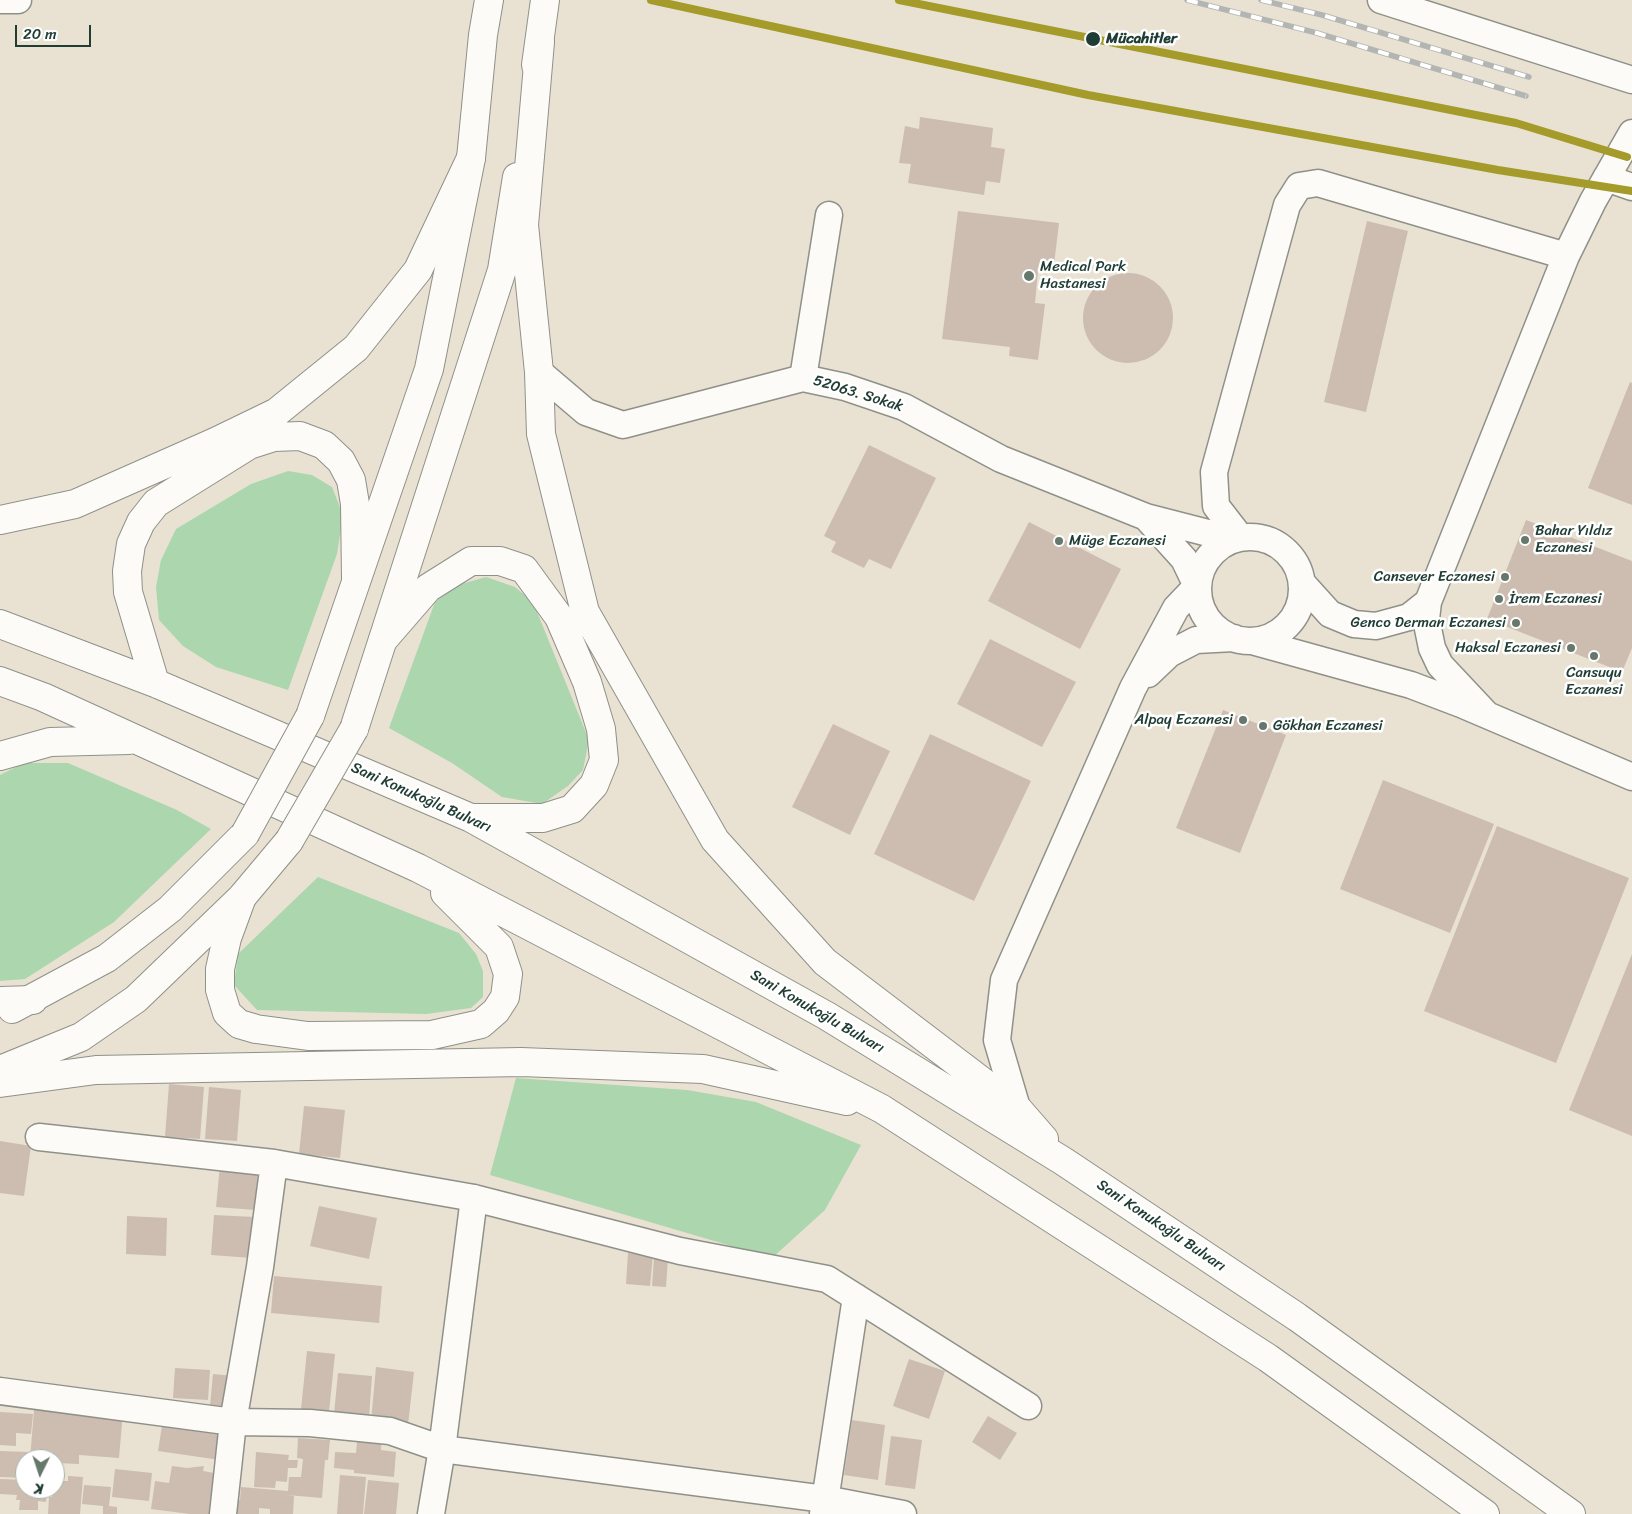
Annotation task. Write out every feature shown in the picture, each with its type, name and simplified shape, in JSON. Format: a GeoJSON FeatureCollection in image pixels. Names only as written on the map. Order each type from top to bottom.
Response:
{"type":"FeatureCollection","features":[{"type":"Feature","properties":{"kind":"main road"},"geometry":{"type":"LineString","coordinates":[[0,1015],[33,1000],[107,958],[170,908],[245,834],[310,716],[429,369],[471,158],[483,34],[489,0]]}},
{"type":"Feature","properties":{"kind":"main road"},"geometry":{"type":"LineString","coordinates":[[545,0],[524,225],[539,372],[540,434],[585,612],[715,840],[825,962],[1017,1108],[1063,1160]]}},
{"type":"Feature","properties":{"kind":"main road"},"geometry":{"type":"LineString","coordinates":[[0,1070],[80,1038],[136,999],[242,897],[289,842],[354,729],[502,270],[540,42]]}},
{"type":"Feature","properties":{"kind":"main road"},"geometry":{"type":"LineString","coordinates":[[0,520],[75,504],[276,412],[356,348],[418,270],[471,158]]}},
{"type":"Feature","properties":{"kind":"main road"},"geometry":{"type":"LineString","coordinates":[[155,682],[128,592],[127,571],[131,544],[141,522],[156,503],[248,445],[274,437],[300,436],[324,445],[341,461],[351,480],[355,504],[356,578]]}},
{"type":"Feature","properties":{"kind":"main road"},"geometry":{"type":"LineString","coordinates":[[383,640],[428,588],[471,561],[500,560],[524,569],[559,617],[587,682],[601,729],[604,760],[594,785],[572,809],[543,818],[470,818]]}},
{"type":"Feature","properties":{"kind":"main road","name":"Sani Konukoğlu Bulvarı"},"geometry":{"type":"LineString","coordinates":[[0,624],[155,682],[470,818],[827,1016],[1063,1160],[1297,1317],[1571,1514]]}},
{"type":"Feature","properties":{"kind":"main road"},"geometry":{"type":"LineString","coordinates":[[0,681],[43,697],[418,868],[882,1109],[1268,1358],[1485,1514]]}},
{"type":"Feature","properties":{"kind":"main road"},"geometry":{"type":"LineString","coordinates":[[0,756],[50,742],[136,740]]}},
{"type":"Feature","properties":{"kind":"main road"},"geometry":{"type":"LineString","coordinates":[[242,897],[227,938],[220,969],[220,990],[227,1013],[239,1024],[256,1030],[308,1036],[432,1035],[481,1024],[496,1011],[505,997],[508,974],[499,947],[473,919],[418,868]]}},
{"type":"Feature","properties":{"kind":"main road"},"geometry":{"type":"LineString","coordinates":[[0,1001],[33,1000]]}},
{"type":"Feature","properties":{"kind":"main road"},"geometry":{"type":"LineString","coordinates":[[0,1083],[96,1070],[521,1062],[703,1069],[882,1109]]}},
{"type":"Feature","properties":{"kind":"street"},"geometry":{"type":"LineString","coordinates":[[0,0],[18,0]]}},
{"type":"Feature","properties":{"kind":"street"},"geometry":{"type":"LineString","coordinates":[[1381,0],[1632,80]]}},
{"type":"Feature","properties":{"kind":"street"},"geometry":{"type":"LineString","coordinates":[[1487,715],[1440,665],[1432,648],[1426,618],[1428,602],[1566,256],[1606,178],[1629,142]]}},
{"type":"Feature","properties":{"kind":"street"},"geometry":{"type":"LineString","coordinates":[[1606,178],[1632,187]]}},
{"type":"Feature","properties":{"kind":"street"},"geometry":{"type":"LineString","coordinates":[[1240,537],[1216,506],[1214,472],[1287,205],[1299,186],[1318,183],[1566,256]]}},
{"type":"Feature","properties":{"kind":"street"},"geometry":{"type":"LineString","coordinates":[[803,378],[829,215]]}},
{"type":"Feature","properties":{"kind":"street","name":"52063. Sokak"},"geometry":{"type":"LineString","coordinates":[[539,372],[586,412],[623,425],[803,378],[845,387],[904,407],[1001,459],[1146,517],[1212,534],[1240,537]]}},
{"type":"Feature","properties":{"kind":"street"},"geometry":{"type":"LineString","coordinates":[[1146,517],[1184,559],[1198,586]]}},
{"type":"Feature","properties":{"kind":"street"},"geometry":{"type":"LineString","coordinates":[[1133,688],[1169,654],[1196,640],[1243,640],[1269,638],[1284,629],[1295,616],[1302,600],[1302,582],[1297,566],[1288,552],[1274,542],[1257,537],[1240,537],[1223,543],[1210,555],[1201,569],[1198,586],[1199,603],[1207,619],[1219,631],[1243,640],[1411,685],[1487,715],[1632,777]]}},
{"type":"Feature","properties":{"kind":"street"},"geometry":{"type":"LineString","coordinates":[[1302,582],[1330,614],[1354,624],[1376,626],[1409,617],[1428,602]]}},
{"type":"Feature","properties":{"kind":"street"},"geometry":{"type":"LineString","coordinates":[[1017,1108],[997,1040],[1004,980],[1133,688],[1176,608],[1198,586]]}},
{"type":"Feature","properties":{"kind":"street"},"geometry":{"type":"LineString","coordinates":[[39,1136],[274,1163],[474,1198],[680,1251],[827,1279],[1028,1406]]}},
{"type":"Feature","properties":{"kind":"street"},"geometry":{"type":"LineString","coordinates":[[223,1514],[233,1422],[260,1267],[274,1163]]}},
{"type":"Feature","properties":{"kind":"street"},"geometry":{"type":"LineString","coordinates":[[431,1514],[442,1449],[474,1198]]}},
{"type":"Feature","properties":{"kind":"street"},"geometry":{"type":"LineString","coordinates":[[824,1507],[856,1297]]}},
{"type":"Feature","properties":{"kind":"street"},"geometry":{"type":"LineString","coordinates":[[0,1391],[233,1422],[310,1423],[390,1431],[442,1449],[824,1507],[903,1514]]}},
{"type":"Feature","properties":{"kind":"green space"},"geometry":{"type":"Polygon","coordinates":[[[288,471],[312,475],[332,487],[343,515],[337,554],[288,690],[216,667],[183,646],[159,620],[156,587],[161,560],[176,529],[251,484],[288,471]]]}},
{"type":"Feature","properties":{"kind":"green space"},"geometry":{"type":"Polygon","coordinates":[[[486,577],[515,587],[533,602],[589,740],[583,770],[568,786],[542,804],[502,797],[452,763],[389,728],[435,602],[458,585],[486,577]]]}},
{"type":"Feature","properties":{"kind":"green space"},"geometry":{"type":"Polygon","coordinates":[[[24,763],[68,763],[177,810],[211,829],[114,922],[25,979],[0,981],[0,775],[24,763]]]}},
{"type":"Feature","properties":{"kind":"green space"},"geometry":{"type":"Polygon","coordinates":[[[318,877],[459,933],[476,954],[483,971],[483,997],[471,1008],[426,1014],[257,1010],[234,985],[238,954],[318,877]]]}},
{"type":"Feature","properties":{"kind":"green space"},"geometry":{"type":"Polygon","coordinates":[[[516,1078],[687,1090],[756,1102],[861,1145],[825,1210],[772,1258],[490,1175],[516,1078]]]}},
{"type":"Feature","properties":{"kind":"building"},"geometry":{"type":"Polygon","coordinates":[[[920,117],[993,128],[991,147],[1005,149],[1000,183],[986,181],[984,195],[908,183],[911,164],[899,163],[905,126],[919,129],[920,117]]]}},
{"type":"Feature","properties":{"kind":"building"},"geometry":{"type":"Polygon","coordinates":[[[958,211],[1059,223],[1053,273],[1038,271],[1035,303],[1045,304],[1038,360],[1009,356],[1010,347],[942,339],[958,211]]]}},
{"type":"Feature","properties":{"kind":"building"},"geometry":{"type":"Polygon","coordinates":[[[1367,221],[1408,231],[1366,412],[1324,402],[1367,221]]]}},
{"type":"Feature","properties":{"kind":"building"},"geometry":{"type":"Polygon","coordinates":[[[1119,273],[1137,273],[1153,280],[1166,293],[1173,309],[1173,327],[1166,343],[1153,356],[1137,363],[1119,363],[1103,356],[1090,343],[1083,327],[1083,309],[1090,293],[1103,280],[1119,273]]]}},
{"type":"Feature","properties":{"kind":"building"},"geometry":{"type":"Polygon","coordinates":[[[1630,382],[1632,383],[1632,505],[1588,488],[1630,382]]]}},
{"type":"Feature","properties":{"kind":"building"},"geometry":{"type":"Polygon","coordinates":[[[869,445],[936,478],[891,569],[869,559],[864,568],[831,552],[836,542],[824,536],[869,445]]]}},
{"type":"Feature","properties":{"kind":"building"},"geometry":{"type":"Polygon","coordinates":[[[1526,520],[1632,561],[1632,648],[1622,672],[1487,619],[1526,520]]]}},
{"type":"Feature","properties":{"kind":"building"},"geometry":{"type":"Polygon","coordinates":[[[1029,522],[1121,569],[1080,649],[988,601],[1029,522]]]}},
{"type":"Feature","properties":{"kind":"building"},"geometry":{"type":"Polygon","coordinates":[[[990,639],[1076,682],[1042,747],[957,704],[990,639]]]}},
{"type":"Feature","properties":{"kind":"building"},"geometry":{"type":"Polygon","coordinates":[[[1223,710],[1286,735],[1240,853],[1176,828],[1223,710]]]}},
{"type":"Feature","properties":{"kind":"building"},"geometry":{"type":"Polygon","coordinates":[[[833,724],[890,751],[850,835],[792,807],[833,724]]]}},
{"type":"Feature","properties":{"kind":"building"},"geometry":{"type":"Polygon","coordinates":[[[930,734],[1031,781],[974,901],[874,854],[930,734]]]}},
{"type":"Feature","properties":{"kind":"building"},"geometry":{"type":"Polygon","coordinates":[[[1383,780],[1494,824],[1450,933],[1340,889],[1383,780]]]}},
{"type":"Feature","properties":{"kind":"building"},"geometry":{"type":"Polygon","coordinates":[[[1497,826],[1629,878],[1556,1063],[1424,1011],[1497,826]]]}},
{"type":"Feature","properties":{"kind":"building"},"geometry":{"type":"Polygon","coordinates":[[[1632,954],[1632,1136],[1569,1110],[1632,954]]]}},
{"type":"Feature","properties":{"kind":"building"},"geometry":{"type":"Polygon","coordinates":[[[169,1084],[204,1087],[200,1139],[165,1137],[169,1084]]]}},
{"type":"Feature","properties":{"kind":"building"},"geometry":{"type":"Polygon","coordinates":[[[209,1087],[241,1090],[237,1141],[205,1139],[209,1087]]]}},
{"type":"Feature","properties":{"kind":"building"},"geometry":{"type":"Polygon","coordinates":[[[304,1106],[345,1110],[340,1158],[299,1154],[304,1106]]]}},
{"type":"Feature","properties":{"kind":"building"},"geometry":{"type":"Polygon","coordinates":[[[0,1141],[31,1146],[24,1196],[0,1193],[0,1141]]]}},
{"type":"Feature","properties":{"kind":"building"},"geometry":{"type":"Polygon","coordinates":[[[220,1165],[258,1168],[255,1210],[216,1207],[220,1165]]]}},
{"type":"Feature","properties":{"kind":"building"},"geometry":{"type":"Polygon","coordinates":[[[319,1206],[377,1218],[369,1259],[310,1246],[319,1206]]]}},
{"type":"Feature","properties":{"kind":"building"},"geometry":{"type":"Polygon","coordinates":[[[214,1215],[255,1217],[252,1258],[211,1255],[214,1215]]]}},
{"type":"Feature","properties":{"kind":"building"},"geometry":{"type":"Polygon","coordinates":[[[127,1216],[167,1218],[166,1256],[126,1254],[127,1216]]]}},
{"type":"Feature","properties":{"kind":"building"},"geometry":{"type":"Polygon","coordinates":[[[628,1253],[653,1255],[650,1286],[626,1284],[628,1253]]]}},
{"type":"Feature","properties":{"kind":"building"},"geometry":{"type":"Polygon","coordinates":[[[654,1257],[668,1258],[666,1287],[652,1286],[654,1257]]]}},
{"type":"Feature","properties":{"kind":"building"},"geometry":{"type":"Polygon","coordinates":[[[274,1276],[382,1286],[379,1323],[271,1313],[274,1276]]]}},
{"type":"Feature","properties":{"kind":"building"},"geometry":{"type":"Polygon","coordinates":[[[307,1351],[335,1354],[329,1412],[301,1409],[307,1351]]]}},
{"type":"Feature","properties":{"kind":"building"},"geometry":{"type":"Polygon","coordinates":[[[909,1359],[945,1371],[929,1419],[893,1406],[909,1359]]]}},
{"type":"Feature","properties":{"kind":"building"},"geometry":{"type":"Polygon","coordinates":[[[376,1367],[414,1372],[408,1425],[371,1421],[376,1367]]]}},
{"type":"Feature","properties":{"kind":"building"},"geometry":{"type":"Polygon","coordinates":[[[175,1368],[210,1370],[208,1400],[173,1398],[175,1368]]]}},
{"type":"Feature","properties":{"kind":"building"},"geometry":{"type":"Polygon","coordinates":[[[338,1373],[372,1376],[369,1418],[334,1414],[338,1373]]]}},
{"type":"Feature","properties":{"kind":"building"},"geometry":{"type":"Polygon","coordinates":[[[213,1374],[234,1376],[231,1408],[210,1406],[213,1374]]]}},
{"type":"Feature","properties":{"kind":"building"},"geometry":{"type":"Polygon","coordinates":[[[34,1410],[123,1412],[119,1458],[79,1455],[79,1464],[65,1463],[65,1449],[31,1449],[34,1410]]]}},
{"type":"Feature","properties":{"kind":"building"},"geometry":{"type":"Polygon","coordinates":[[[0,1412],[33,1414],[31,1434],[16,1433],[16,1446],[0,1445],[0,1412]]]}},
{"type":"Feature","properties":{"kind":"building"},"geometry":{"type":"Polygon","coordinates":[[[988,1416],[1017,1433],[1000,1460],[972,1442],[988,1416]]]}},
{"type":"Feature","properties":{"kind":"building"},"geometry":{"type":"Polygon","coordinates":[[[163,1419],[224,1427],[220,1460],[158,1451],[163,1419]]]}},
{"type":"Feature","properties":{"kind":"building"},"geometry":{"type":"Polygon","coordinates":[[[852,1420],[885,1425],[878,1480],[844,1475],[852,1420]]]}},
{"type":"Feature","properties":{"kind":"building"},"geometry":{"type":"Polygon","coordinates":[[[358,1430],[382,1433],[381,1450],[396,1452],[394,1477],[354,1473],[354,1470],[334,1468],[335,1452],[356,1453],[358,1430]]]}},
{"type":"Feature","properties":{"kind":"building"},"geometry":{"type":"Polygon","coordinates":[[[891,1436],[922,1440],[915,1489],[885,1485],[891,1436]]]}},
{"type":"Feature","properties":{"kind":"building"},"geometry":{"type":"Polygon","coordinates":[[[298,1438],[330,1440],[328,1460],[325,1460],[322,1498],[287,1495],[294,1496],[293,1514],[270,1514],[270,1509],[259,1508],[259,1514],[232,1514],[233,1499],[240,1500],[241,1487],[288,1491],[289,1477],[301,1477],[303,1459],[297,1458],[298,1438]]]}},
{"type":"Feature","properties":{"kind":"building"},"geometry":{"type":"Polygon","coordinates":[[[0,1451],[15,1452],[15,1478],[0,1477],[0,1451]]]}},
{"type":"Feature","properties":{"kind":"building"},"geometry":{"type":"Polygon","coordinates":[[[256,1452],[289,1455],[288,1460],[298,1460],[297,1468],[288,1468],[287,1482],[276,1481],[275,1488],[254,1487],[256,1452]]]}},
{"type":"Feature","properties":{"kind":"building"},"geometry":{"type":"Polygon","coordinates":[[[172,1466],[187,1468],[204,1466],[203,1471],[220,1474],[215,1514],[190,1514],[151,1509],[155,1481],[169,1483],[172,1466]]]}},
{"type":"Feature","properties":{"kind":"building"},"geometry":{"type":"Polygon","coordinates":[[[115,1469],[152,1473],[149,1501],[112,1497],[115,1469]]]}},
{"type":"Feature","properties":{"kind":"building"},"geometry":{"type":"Polygon","coordinates":[[[340,1475],[366,1477],[363,1514],[337,1514],[340,1475]]]}},
{"type":"Feature","properties":{"kind":"building"},"geometry":{"type":"Polygon","coordinates":[[[68,1476],[83,1477],[80,1514],[48,1514],[49,1499],[65,1499],[65,1481],[68,1481],[68,1476]]]}},
{"type":"Feature","properties":{"kind":"building"},"geometry":{"type":"Polygon","coordinates":[[[0,1479],[15,1480],[15,1495],[0,1494],[0,1479]]]}},
{"type":"Feature","properties":{"kind":"building"},"geometry":{"type":"Polygon","coordinates":[[[368,1480],[399,1483],[396,1514],[364,1514],[368,1480]]]}},
{"type":"Feature","properties":{"kind":"building"},"geometry":{"type":"Polygon","coordinates":[[[84,1485],[111,1487],[109,1506],[117,1507],[117,1514],[103,1514],[103,1506],[82,1504],[84,1485]]]}},
{"type":"Feature","properties":{"kind":"building"},"geometry":{"type":"Polygon","coordinates":[[[46,1499],[46,1502],[38,1501],[38,1510],[19,1510],[20,1500],[16,1500],[46,1499]]]}},
{"type":"Feature","properties":{"kind":"railway"},"geometry":{"type":"LineString","coordinates":[[1187,0],[1317,33],[1526,96]]}},
{"type":"Feature","properties":{"kind":"railway"},"geometry":{"type":"LineString","coordinates":[[1261,0],[1322,15],[1529,77]]}},
{"type":"Feature","properties":{"kind":"transit line"},"geometry":{"type":"LineString","coordinates":[[651,0],[1088,95],[1498,170],[1632,191]]}},
{"type":"Feature","properties":{"kind":"transit line"},"geometry":{"type":"LineString","coordinates":[[899,0],[1516,123],[1627,157]]}},
{"type":"Feature","properties":{"kind":"place","name":"Mücahitler"},"geometry":{"type":"Point","coordinates":[1093,39]}},
{"type":"Feature","properties":{"kind":"place","name":"Medical Park Hastanesi"},"geometry":{"type":"Point","coordinates":[1029,276]}},
{"type":"Feature","properties":{"kind":"place","name":"Bahar Yıldız Eczanesi"},"geometry":{"type":"Point","coordinates":[1525,540]}},
{"type":"Feature","properties":{"kind":"place","name":"Müge Eczanesi"},"geometry":{"type":"Point","coordinates":[1059,541]}},
{"type":"Feature","properties":{"kind":"place","name":"Cansever Eczanesi"},"geometry":{"type":"Point","coordinates":[1505,577]}},
{"type":"Feature","properties":{"kind":"place","name":"İrem Eczanesi"},"geometry":{"type":"Point","coordinates":[1499,599]}},
{"type":"Feature","properties":{"kind":"place","name":"Genco Derman Eczanesi"},"geometry":{"type":"Point","coordinates":[1516,623]}},
{"type":"Feature","properties":{"kind":"place","name":"Haksal Eczanesi"},"geometry":{"type":"Point","coordinates":[1571,648]}},
{"type":"Feature","properties":{"kind":"place","name":"Cansuyu Eczanesi"},"geometry":{"type":"Point","coordinates":[1594,656]}},
{"type":"Feature","properties":{"kind":"place","name":"Alpay Eczanesi"},"geometry":{"type":"Point","coordinates":[1243,720]}},
{"type":"Feature","properties":{"kind":"place","name":"Gökhan Eczanesi"},"geometry":{"type":"Point","coordinates":[1263,726]}}]}
